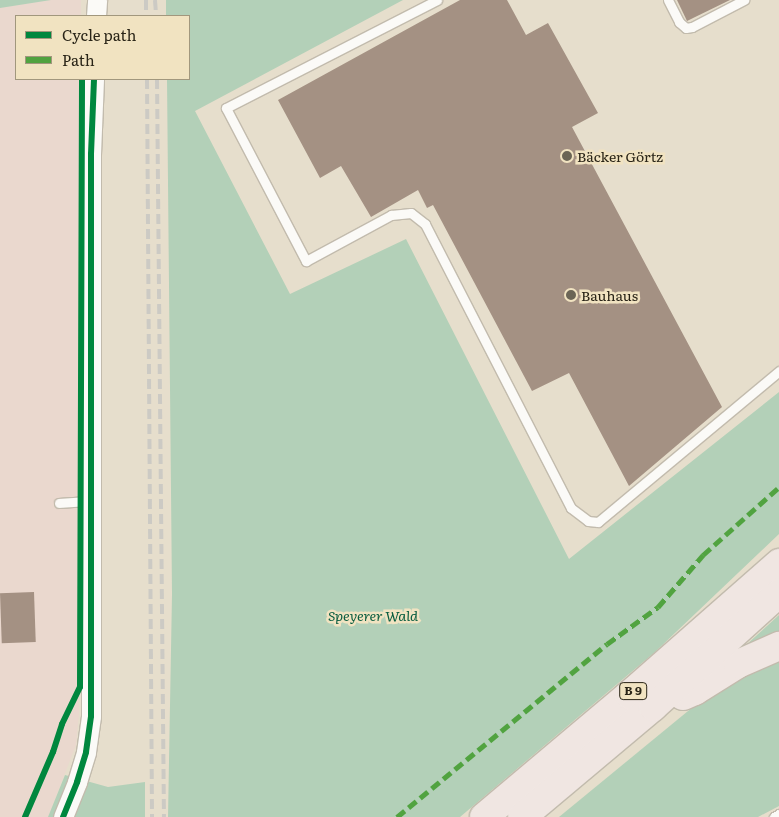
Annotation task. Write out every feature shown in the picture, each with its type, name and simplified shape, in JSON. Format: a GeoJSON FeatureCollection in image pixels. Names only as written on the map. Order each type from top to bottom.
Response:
{"type":"FeatureCollection","features":[{"type":"Feature","properties":{"kind":"highway","name":"B 9"},"geometry":{"type":"LineString","coordinates":[[484,817],[628,695],[779,562]]}},
{"type":"Feature","properties":{"kind":"highway","name":"B 9"},"geometry":{"type":"LineString","coordinates":[[522,817],[653,707],[779,593]]}},
{"type":"Feature","properties":{"kind":"highway"},"geometry":{"type":"LineString","coordinates":[[653,707],[695,691],[738,664],[779,646]]}},
{"type":"Feature","properties":{"kind":"street"},"geometry":{"type":"LineString","coordinates":[[96,15],[97,0]]}},
{"type":"Feature","properties":{"kind":"street"},"geometry":{"type":"LineString","coordinates":[[63,817],[84,760],[90,716],[92,501],[91,154],[94,80]]}},
{"type":"Feature","properties":{"kind":"lane"},"geometry":{"type":"LineString","coordinates":[[436,0],[420,4],[226,108],[306,261],[391,215],[411,213],[425,224],[572,508],[588,521],[598,522],[779,371]]}},
{"type":"Feature","properties":{"kind":"lane"},"geometry":{"type":"LineString","coordinates":[[668,0],[679,22],[686,28],[692,27],[744,0]]}},
{"type":"Feature","properties":{"kind":"lane"},"geometry":{"type":"LineString","coordinates":[[59,503],[92,501]]}},
{"type":"Feature","properties":{"kind":"lane"},"geometry":{"type":"LineString","coordinates":[[774,817],[779,814]]}},
{"type":"Feature","properties":{"kind":"shaded area"},"geometry":{"type":"Polygon","coordinates":[[[0,0],[81,0],[81,15],[15,15],[15,80],[82,80],[79,715],[76,745],[48,817],[0,817],[0,0]]]}},
{"type":"Feature","properties":{"kind":"green space"},"geometry":{"type":"Polygon","coordinates":[[[0,0],[51,0],[0,8],[0,0]]]}},
{"type":"Feature","properties":{"kind":"green space","name":"Speyerer Wald"},"geometry":{"type":"Polygon","coordinates":[[[166,0],[403,0],[195,111],[290,294],[406,239],[569,559],[779,392],[779,534],[655,652],[460,817],[168,817],[172,594],[167,80],[190,80],[190,15],[166,15],[166,0]]]}},
{"type":"Feature","properties":{"kind":"green space"},"geometry":{"type":"Polygon","coordinates":[[[779,615],[779,632],[751,646],[746,645],[779,615]]]}},
{"type":"Feature","properties":{"kind":"green space"},"geometry":{"type":"Polygon","coordinates":[[[779,656],[779,806],[758,817],[559,817],[699,702],[779,656]]]}},
{"type":"Feature","properties":{"kind":"green space"},"geometry":{"type":"Polygon","coordinates":[[[65,775],[108,787],[145,782],[145,817],[48,817],[65,775]]]}},
{"type":"Feature","properties":{"kind":"building","name":"Bauhaus"},"geometry":{"type":"Polygon","coordinates":[[[460,0],[507,0],[526,35],[548,23],[598,113],[572,127],[722,407],[629,486],[569,373],[532,391],[433,205],[427,208],[418,190],[371,217],[341,166],[320,178],[278,100],[460,0]]]}},
{"type":"Feature","properties":{"kind":"building"},"geometry":{"type":"Polygon","coordinates":[[[677,0],[730,0],[687,21],[677,0]]]}},
{"type":"Feature","properties":{"kind":"building"},"geometry":{"type":"Polygon","coordinates":[[[34,592],[36,642],[2,643],[0,593],[34,592]]]}},
{"type":"Feature","properties":{"kind":"railway"},"geometry":{"type":"LineString","coordinates":[[146,0],[146,15]]}},
{"type":"Feature","properties":{"kind":"railway"},"geometry":{"type":"LineString","coordinates":[[155,0],[156,15]]}},
{"type":"Feature","properties":{"kind":"railway"},"geometry":{"type":"LineString","coordinates":[[147,80],[152,817]]}},
{"type":"Feature","properties":{"kind":"railway"},"geometry":{"type":"LineString","coordinates":[[157,80],[164,817]]}},
{"type":"Feature","properties":{"kind":"marked path"},"geometry":{"type":"LineString","coordinates":[[397,817],[607,644],[658,607],[703,555],[779,487]]}},
{"type":"Feature","properties":{"kind":"cycle path"},"geometry":{"type":"LineString","coordinates":[[25,817],[53,752],[62,724],[80,687],[82,80]]}},
{"type":"Feature","properties":{"kind":"cycle path"},"geometry":{"type":"LineString","coordinates":[[63,817],[77,782],[86,752],[91,716],[91,154],[94,80]]}},
{"type":"Feature","properties":{"kind":"place","name":"Bäcker Görtz"},"geometry":{"type":"Point","coordinates":[567,156]}},
{"type":"Feature","properties":{"kind":"place","name":"Bauhaus"},"geometry":{"type":"Point","coordinates":[571,295]}}]}
